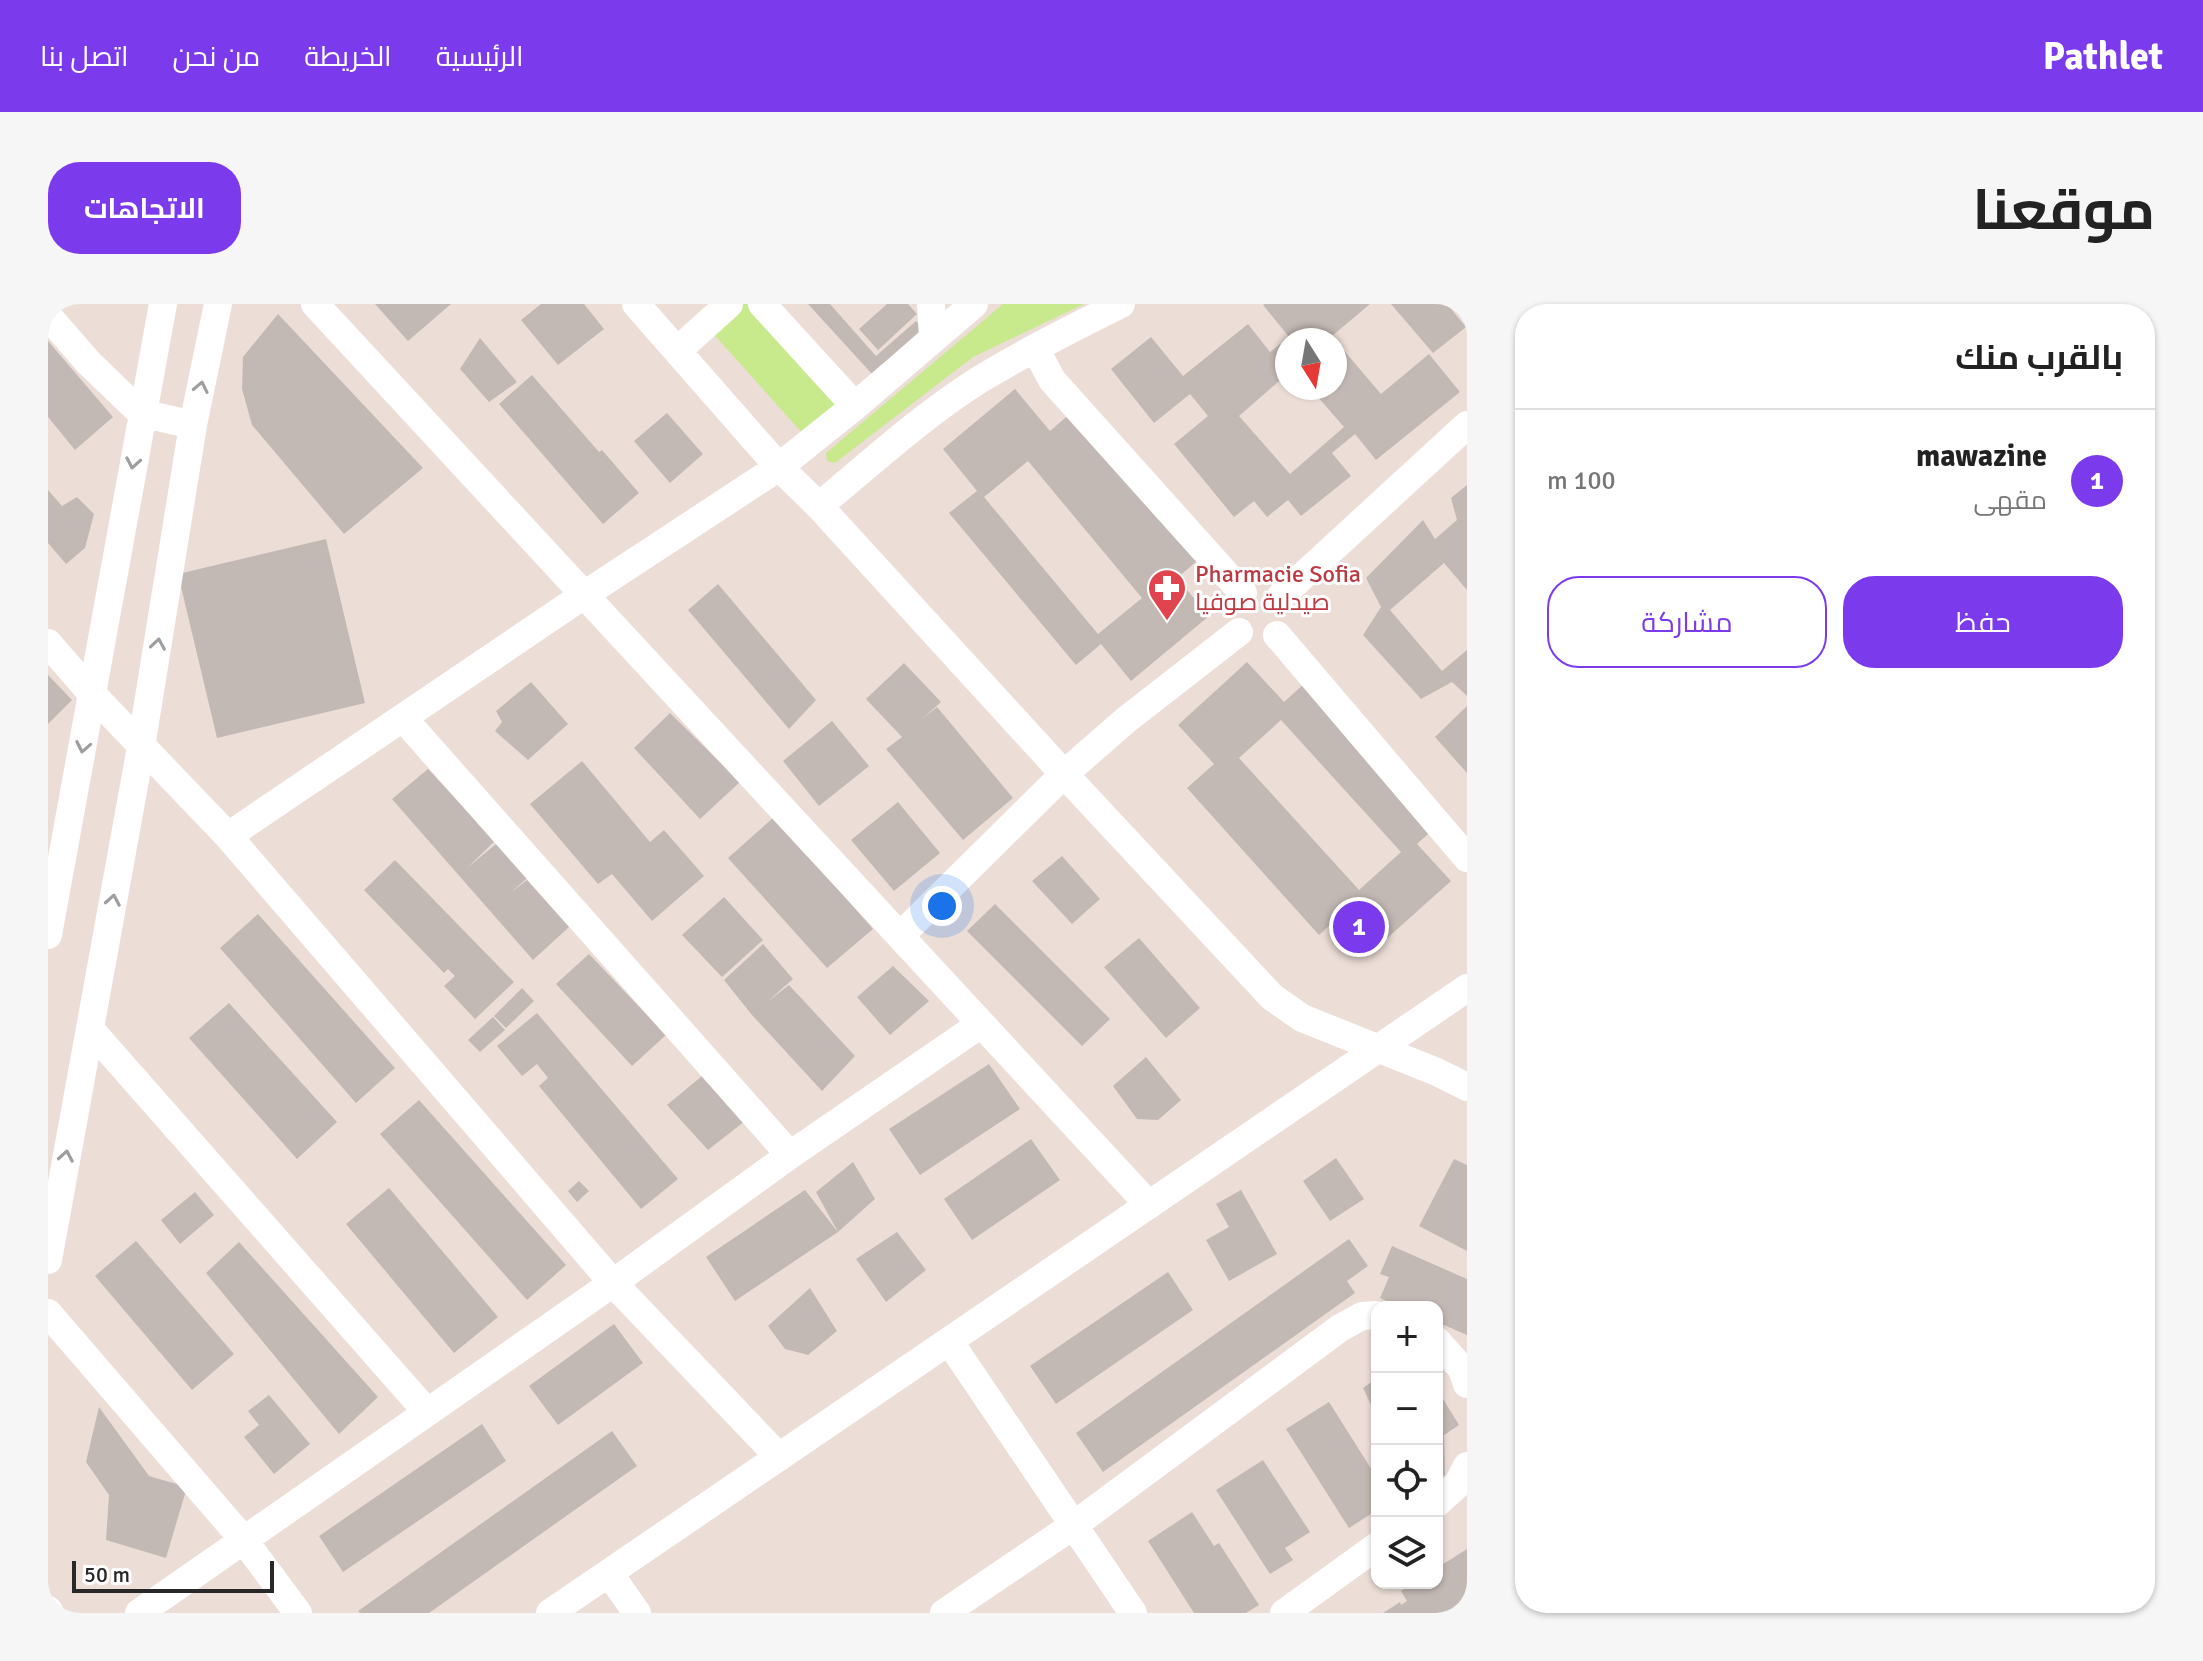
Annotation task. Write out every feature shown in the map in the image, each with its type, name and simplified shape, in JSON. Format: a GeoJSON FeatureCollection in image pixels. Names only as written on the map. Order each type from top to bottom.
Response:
{"type":"FeatureCollection","features":[{"type":"Feature","properties":{"kind":"street"},"geometry":{"type":"LineString","coordinates":[[48,935],[163,304]]}},
{"type":"Feature","properties":{"kind":"street"},"geometry":{"type":"LineString","coordinates":[[48,1260],[141,747],[193,425],[218,304]]}},
{"type":"Feature","properties":{"kind":"street"},"geometry":{"type":"LineString","coordinates":[[315,304],[1149,1205]]}},
{"type":"Feature","properties":{"kind":"street"},"geometry":{"type":"LineString","coordinates":[[636,304],[779,467],[819,506],[1272,997],[1302,1018],[1467,1087]]}},
{"type":"Feature","properties":{"kind":"street"},"geometry":{"type":"LineString","coordinates":[[677,351],[729,304]]}},
{"type":"Feature","properties":{"kind":"street"},"geometry":{"type":"LineString","coordinates":[[762,304],[855,406]]}},
{"type":"Feature","properties":{"kind":"street"},"geometry":{"type":"LineString","coordinates":[[931,304],[933,338]]}},
{"type":"Feature","properties":{"kind":"street"},"geometry":{"type":"LineString","coordinates":[[228,836],[779,467],[974,304]]}},
{"type":"Feature","properties":{"kind":"street"},"geometry":{"type":"LineString","coordinates":[[819,506],[924,419],[977,382],[1121,304]]}},
{"type":"Feature","properties":{"kind":"street"},"geometry":{"type":"LineString","coordinates":[[48,316],[89,363],[141,413],[193,425]]}},
{"type":"Feature","properties":{"kind":"street"},"geometry":{"type":"LineString","coordinates":[[1035,348],[1052,380],[1243,593]]}},
{"type":"Feature","properties":{"kind":"street"},"geometry":{"type":"LineString","coordinates":[[1281,596],[1467,425]]}},
{"type":"Feature","properties":{"kind":"street"},"geometry":{"type":"LineString","coordinates":[[1263,587],[1281,596],[1287,616],[1277,635],[1257,641],[1239,632],[1233,612],[1236,601],[1243,593],[1263,587]]}},
{"type":"Feature","properties":{"kind":"street"},"geometry":{"type":"LineString","coordinates":[[900,936],[1064,774],[1126,720],[1239,632]]}},
{"type":"Feature","properties":{"kind":"street"},"geometry":{"type":"LineString","coordinates":[[1277,635],[1467,858]]}},
{"type":"Feature","properties":{"kind":"street"},"geometry":{"type":"LineString","coordinates":[[48,643],[141,747],[228,836],[613,1283],[779,1457]]}},
{"type":"Feature","properties":{"kind":"street"},"geometry":{"type":"LineString","coordinates":[[403,718],[790,1155]]}},
{"type":"Feature","properties":{"kind":"street"},"geometry":{"type":"LineString","coordinates":[[550,1613],[1467,988]]}},
{"type":"Feature","properties":{"kind":"street"},"geometry":{"type":"LineString","coordinates":[[139,1613],[981,1024]]}},
{"type":"Feature","properties":{"kind":"street"},"geometry":{"type":"LineString","coordinates":[[90,1029],[427,1412]]}},
{"type":"Feature","properties":{"kind":"street"},"geometry":{"type":"LineString","coordinates":[[48,1313],[243,1539],[298,1613]]}},
{"type":"Feature","properties":{"kind":"street"},"geometry":{"type":"LineString","coordinates":[[944,1613],[1074,1525],[1340,1328],[1362,1316],[1371,1315]]}},
{"type":"Feature","properties":{"kind":"street"},"geometry":{"type":"LineString","coordinates":[[949,1341],[1133,1613]]}},
{"type":"Feature","properties":{"kind":"street"},"geometry":{"type":"LineString","coordinates":[[1443,1348],[1462,1369],[1467,1384]]}},
{"type":"Feature","properties":{"kind":"street"},"geometry":{"type":"LineString","coordinates":[[1443,1498],[1457,1485],[1467,1466]]}},
{"type":"Feature","properties":{"kind":"street"},"geometry":{"type":"LineString","coordinates":[[1284,1613],[1371,1550]]}},
{"type":"Feature","properties":{"kind":"street"},"geometry":{"type":"LineString","coordinates":[[609,1573],[637,1613]]}},
{"type":"Feature","properties":{"kind":"green space"},"geometry":{"type":"Polygon","coordinates":[[[737,304],[748,304],[838,405],[804,435],[709,329],[737,304]]]}},
{"type":"Feature","properties":{"kind":"green space"},"geometry":{"type":"Polygon","coordinates":[[[1003,304],[1084,304],[973,357],[835,463],[827,461],[826,453],[1003,304]]]}},
{"type":"Feature","properties":{"kind":"building"},"geometry":{"type":"Polygon","coordinates":[[[375,304],[451,304],[408,341],[375,304]]]}},
{"type":"Feature","properties":{"kind":"building"},"geometry":{"type":"Polygon","coordinates":[[[541,304],[584,304],[604,329],[558,365],[521,320],[541,304]]]}},
{"type":"Feature","properties":{"kind":"building"},"geometry":{"type":"Polygon","coordinates":[[[808,304],[830,304],[876,356],[916,321],[923,328],[872,374],[808,304]]]}},
{"type":"Feature","properties":{"kind":"building"},"geometry":{"type":"Polygon","coordinates":[[[887,304],[908,304],[917,314],[878,350],[859,329],[887,304]]]}},
{"type":"Feature","properties":{"kind":"building"},"geometry":{"type":"Polygon","coordinates":[[[1370,304],[1342,328],[1282,328],[1263,305],[1370,304]]]}},
{"type":"Feature","properties":{"kind":"building"},"geometry":{"type":"Polygon","coordinates":[[[1391,304],[1447,304],[1466,327],[1433,353],[1391,304]]]}},
{"type":"Feature","properties":{"kind":"building"},"geometry":{"type":"Polygon","coordinates":[[[278,314],[423,468],[344,534],[252,425],[242,389],[243,357],[278,314]]]}},
{"type":"Feature","properties":{"kind":"building"},"geometry":{"type":"Polygon","coordinates":[[[1248,324],[1270,352],[1275,348],[1275,384],[1239,416],[1290,474],[1344,427],[1320,400],[1347,400],[1347,354],[1381,394],[1429,354],[1460,392],[1376,460],[1355,434],[1332,453],[1351,476],[1301,516],[1288,500],[1267,517],[1254,501],[1234,517],[1174,444],[1208,416],[1190,394],[1154,423],[1111,369],[1151,337],[1183,376],[1248,324]]]}},
{"type":"Feature","properties":{"kind":"building"},"geometry":{"type":"Polygon","coordinates":[[[480,338],[517,382],[489,402],[460,369],[480,338]]]}},
{"type":"Feature","properties":{"kind":"building"},"geometry":{"type":"Polygon","coordinates":[[[48,341],[113,417],[75,450],[48,417],[48,341]]]}},
{"type":"Feature","properties":{"kind":"building"},"geometry":{"type":"Polygon","coordinates":[[[532,375],[639,493],[603,524],[499,404],[532,375]]]}},
{"type":"Feature","properties":{"kind":"building"},"geometry":{"type":"Polygon","coordinates":[[[1015,389],[1050,431],[1072,412],[1197,561],[1177,578],[1209,616],[1131,681],[1101,644],[1076,665],[949,513],[977,491],[943,449],[1015,389]],[[1028,461],[984,497],[1098,634],[1142,598],[1028,461]]]}},
{"type":"Feature","properties":{"kind":"building"},"geometry":{"type":"Polygon","coordinates":[[[667,413],[703,454],[670,483],[634,441],[667,413]]]}},
{"type":"Feature","properties":{"kind":"building"},"geometry":{"type":"Polygon","coordinates":[[[1467,485],[1467,590],[1444,563],[1390,610],[1442,671],[1467,650],[1467,696],[1452,682],[1421,699],[1363,635],[1381,607],[1366,578],[1423,520],[1435,539],[1457,520],[1451,498],[1467,485]]]}},
{"type":"Feature","properties":{"kind":"building"},"geometry":{"type":"Polygon","coordinates":[[[48,490],[62,506],[77,497],[94,514],[85,548],[66,564],[48,543],[48,490]]]}},
{"type":"Feature","properties":{"kind":"building"},"geometry":{"type":"Polygon","coordinates":[[[326,539],[365,703],[217,738],[178,574],[326,539]]]}},
{"type":"Feature","properties":{"kind":"building"},"geometry":{"type":"Polygon","coordinates":[[[718,584],[816,700],[789,729],[688,610],[718,584]]]}},
{"type":"Feature","properties":{"kind":"building"},"geometry":{"type":"Polygon","coordinates":[[[1247,662],[1284,702],[1306,682],[1436,827],[1417,844],[1451,881],[1375,949],[1343,913],[1319,935],[1187,788],[1214,764],[1178,725],[1247,662]],[[1281,720],[1239,758],[1359,890],[1401,852],[1281,720]]]}},
{"type":"Feature","properties":{"kind":"building"},"geometry":{"type":"Polygon","coordinates":[[[904,663],[941,702],[922,719],[937,707],[1013,798],[963,840],[886,749],[902,737],[866,699],[904,663]]]}},
{"type":"Feature","properties":{"kind":"building"},"geometry":{"type":"Polygon","coordinates":[[[48,675],[72,700],[48,724],[48,675]]]}},
{"type":"Feature","properties":{"kind":"building"},"geometry":{"type":"Polygon","coordinates":[[[531,682],[568,724],[528,760],[495,731],[502,722],[496,711],[531,682]]]}},
{"type":"Feature","properties":{"kind":"building"},"geometry":{"type":"Polygon","coordinates":[[[1467,706],[1467,773],[1435,737],[1467,706]]]}},
{"type":"Feature","properties":{"kind":"building"},"geometry":{"type":"Polygon","coordinates":[[[670,713],[740,782],[700,819],[634,748],[670,713]]]}},
{"type":"Feature","properties":{"kind":"building"},"geometry":{"type":"Polygon","coordinates":[[[832,721],[869,766],[819,806],[783,761],[832,721]]]}},
{"type":"Feature","properties":{"kind":"building"},"geometry":{"type":"Polygon","coordinates":[[[582,761],[650,842],[664,830],[704,876],[652,921],[612,874],[598,884],[530,804],[582,761]]]}},
{"type":"Feature","properties":{"kind":"building"},"geometry":{"type":"Polygon","coordinates":[[[428,769],[495,841],[467,868],[502,839],[533,873],[510,893],[527,880],[569,927],[533,960],[392,799],[428,769]]]}},
{"type":"Feature","properties":{"kind":"building"},"geometry":{"type":"Polygon","coordinates":[[[898,802],[940,853],[894,891],[851,840],[898,802]]]}},
{"type":"Feature","properties":{"kind":"building"},"geometry":{"type":"Polygon","coordinates":[[[774,817],[873,929],[827,968],[728,858],[774,817]]]}},
{"type":"Feature","properties":{"kind":"building"},"geometry":{"type":"Polygon","coordinates":[[[1062,856],[1100,899],[1072,924],[1032,881],[1062,856]]]}},
{"type":"Feature","properties":{"kind":"building"},"geometry":{"type":"Polygon","coordinates":[[[395,860],[514,982],[475,1019],[444,986],[455,976],[448,969],[444,973],[364,890],[395,860]]]}},
{"type":"Feature","properties":{"kind":"building"},"geometry":{"type":"Polygon","coordinates":[[[724,897],[763,940],[722,977],[682,935],[724,897]]]}},
{"type":"Feature","properties":{"kind":"building"},"geometry":{"type":"Polygon","coordinates":[[[995,904],[1110,1019],[1082,1046],[967,931],[995,904]]]}},
{"type":"Feature","properties":{"kind":"building"},"geometry":{"type":"Polygon","coordinates":[[[258,914],[395,1068],[356,1103],[220,948],[258,914]]]}},
{"type":"Feature","properties":{"kind":"building"},"geometry":{"type":"Polygon","coordinates":[[[1139,938],[1200,1008],[1166,1038],[1104,967],[1139,938]]]}},
{"type":"Feature","properties":{"kind":"building"},"geometry":{"type":"Polygon","coordinates":[[[763,944],[793,979],[767,1002],[789,985],[855,1056],[822,1091],[724,980],[763,944]]]}},
{"type":"Feature","properties":{"kind":"building"},"geometry":{"type":"Polygon","coordinates":[[[589,954],[666,1035],[632,1066],[556,984],[589,954]]]}},
{"type":"Feature","properties":{"kind":"building"},"geometry":{"type":"Polygon","coordinates":[[[893,966],[929,1001],[890,1035],[857,997],[893,966]]]}},
{"type":"Feature","properties":{"kind":"building"},"geometry":{"type":"Polygon","coordinates":[[[522,988],[534,1001],[506,1028],[494,1016],[522,988]]]}},
{"type":"Feature","properties":{"kind":"building"},"geometry":{"type":"Polygon","coordinates":[[[229,1003],[337,1122],[297,1159],[189,1038],[229,1003]]]}},
{"type":"Feature","properties":{"kind":"building"},"geometry":{"type":"Polygon","coordinates":[[[537,1013],[678,1179],[641,1209],[539,1086],[548,1078],[537,1064],[522,1076],[497,1046],[537,1013]]]}},
{"type":"Feature","properties":{"kind":"building"},"geometry":{"type":"Polygon","coordinates":[[[493,1017],[505,1030],[480,1052],[468,1040],[493,1017]]]}},
{"type":"Feature","properties":{"kind":"building"},"geometry":{"type":"Polygon","coordinates":[[[1146,1057],[1181,1100],[1158,1120],[1137,1119],[1113,1086],[1146,1057]]]}},
{"type":"Feature","properties":{"kind":"building"},"geometry":{"type":"Polygon","coordinates":[[[989,1064],[1020,1109],[920,1175],[889,1129],[989,1064]]]}},
{"type":"Feature","properties":{"kind":"building"},"geometry":{"type":"Polygon","coordinates":[[[702,1076],[745,1121],[708,1150],[667,1105],[702,1076]]]}},
{"type":"Feature","properties":{"kind":"building"},"geometry":{"type":"Polygon","coordinates":[[[419,1100],[566,1265],[527,1300],[380,1134],[419,1100]]]}},
{"type":"Feature","properties":{"kind":"building"},"geometry":{"type":"Polygon","coordinates":[[[1031,1139],[1060,1180],[972,1240],[944,1199],[1031,1139]]]}},
{"type":"Feature","properties":{"kind":"building"},"geometry":{"type":"Polygon","coordinates":[[[1336,1158],[1364,1199],[1330,1221],[1303,1181],[1336,1158]]]}},
{"type":"Feature","properties":{"kind":"building"},"geometry":{"type":"Polygon","coordinates":[[[1454,1159],[1467,1165],[1467,1251],[1419,1226],[1454,1159]]]}},
{"type":"Feature","properties":{"kind":"building"},"geometry":{"type":"Polygon","coordinates":[[[853,1162],[875,1199],[838,1232],[816,1192],[853,1162]]]}},
{"type":"Feature","properties":{"kind":"building"},"geometry":{"type":"Polygon","coordinates":[[[579,1181],[589,1191],[577,1202],[568,1191],[579,1181]]]}},
{"type":"Feature","properties":{"kind":"building"},"geometry":{"type":"Polygon","coordinates":[[[389,1188],[498,1317],[454,1353],[346,1224],[389,1188]]]}},
{"type":"Feature","properties":{"kind":"building"},"geometry":{"type":"Polygon","coordinates":[[[805,1190],[838,1232],[735,1301],[706,1257],[805,1190]]]}},
{"type":"Feature","properties":{"kind":"building"},"geometry":{"type":"Polygon","coordinates":[[[1241,1190],[1277,1254],[1229,1281],[1206,1240],[1229,1227],[1216,1204],[1241,1190]]]}},
{"type":"Feature","properties":{"kind":"building"},"geometry":{"type":"Polygon","coordinates":[[[195,1192],[214,1215],[180,1244],[161,1220],[195,1192]]]}},
{"type":"Feature","properties":{"kind":"building"},"geometry":{"type":"Polygon","coordinates":[[[897,1232],[926,1270],[886,1302],[856,1259],[897,1232]]]}},
{"type":"Feature","properties":{"kind":"building"},"geometry":{"type":"Polygon","coordinates":[[[1349,1239],[1368,1266],[1347,1281],[1355,1293],[1103,1472],[1076,1433],[1349,1239]]]}},
{"type":"Feature","properties":{"kind":"building"},"geometry":{"type":"Polygon","coordinates":[[[136,1241],[234,1354],[192,1390],[95,1276],[136,1241]]]}},
{"type":"Feature","properties":{"kind":"building"},"geometry":{"type":"Polygon","coordinates":[[[239,1242],[378,1397],[339,1434],[206,1273],[239,1242]]]}},
{"type":"Feature","properties":{"kind":"building"},"geometry":{"type":"Polygon","coordinates":[[[1392,1246],[1467,1279],[1467,1335],[1443,1325],[1443,1301],[1387,1301],[1380,1298],[1389,1277],[1380,1274],[1392,1246]]]}},
{"type":"Feature","properties":{"kind":"building"},"geometry":{"type":"Polygon","coordinates":[[[1168,1272],[1193,1310],[1056,1404],[1030,1366],[1168,1272]]]}},
{"type":"Feature","properties":{"kind":"building"},"geometry":{"type":"Polygon","coordinates":[[[810,1288],[837,1331],[808,1355],[785,1349],[768,1326],[810,1288]]]}},
{"type":"Feature","properties":{"kind":"building"},"geometry":{"type":"Polygon","coordinates":[[[614,1324],[643,1363],[558,1425],[529,1386],[614,1324]]]}},
{"type":"Feature","properties":{"kind":"building"},"geometry":{"type":"Polygon","coordinates":[[[1371,1382],[1371,1405],[1363,1388],[1371,1382]]]}},
{"type":"Feature","properties":{"kind":"building"},"geometry":{"type":"Polygon","coordinates":[[[269,1395],[310,1444],[274,1474],[244,1437],[259,1425],[248,1411],[269,1395]]]}},
{"type":"Feature","properties":{"kind":"building"},"geometry":{"type":"Polygon","coordinates":[[[1443,1399],[1459,1425],[1444,1435],[1445,1475],[1443,1399]]]}},
{"type":"Feature","properties":{"kind":"building"},"geometry":{"type":"Polygon","coordinates":[[[1329,1402],[1371,1468],[1371,1514],[1349,1528],[1286,1429],[1329,1402]]]}},
{"type":"Feature","properties":{"kind":"building"},"geometry":{"type":"Polygon","coordinates":[[[99,1407],[149,1476],[187,1487],[166,1558],[106,1540],[109,1495],[86,1462],[99,1407]]]}},
{"type":"Feature","properties":{"kind":"building"},"geometry":{"type":"Polygon","coordinates":[[[482,1424],[506,1461],[343,1572],[319,1536],[482,1424]]]}},
{"type":"Feature","properties":{"kind":"building"},"geometry":{"type":"Polygon","coordinates":[[[612,1431],[637,1466],[429,1613],[358,1611],[612,1431]]]}},
{"type":"Feature","properties":{"kind":"building"},"geometry":{"type":"Polygon","coordinates":[[[1263,1460],[1310,1532],[1285,1548],[1293,1560],[1270,1574],[1216,1490],[1263,1460]]]}},
{"type":"Feature","properties":{"kind":"building"},"geometry":{"type":"Polygon","coordinates":[[[1192,1512],[1214,1546],[1219,1543],[1259,1605],[1246,1613],[1194,1613],[1148,1541],[1192,1512]]]}},
{"type":"Feature","properties":{"kind":"building"},"geometry":{"type":"Polygon","coordinates":[[[1467,1549],[1467,1610],[1463,1613],[1383,1613],[1407,1601],[1401,1591],[1404,1589],[1443,1589],[1443,1564],[1467,1549]]]}},
{"type":"Feature","properties":{"kind":"place","name":"Pharmacie Sofia صيدلية صوفيا"},"geometry":{"type":"Point","coordinates":[1167,622]}},
{"type":"Feature","properties":{"kind":"place","name":"mawazine"},"geometry":{"type":"Point","coordinates":[1359,927]}}]}
